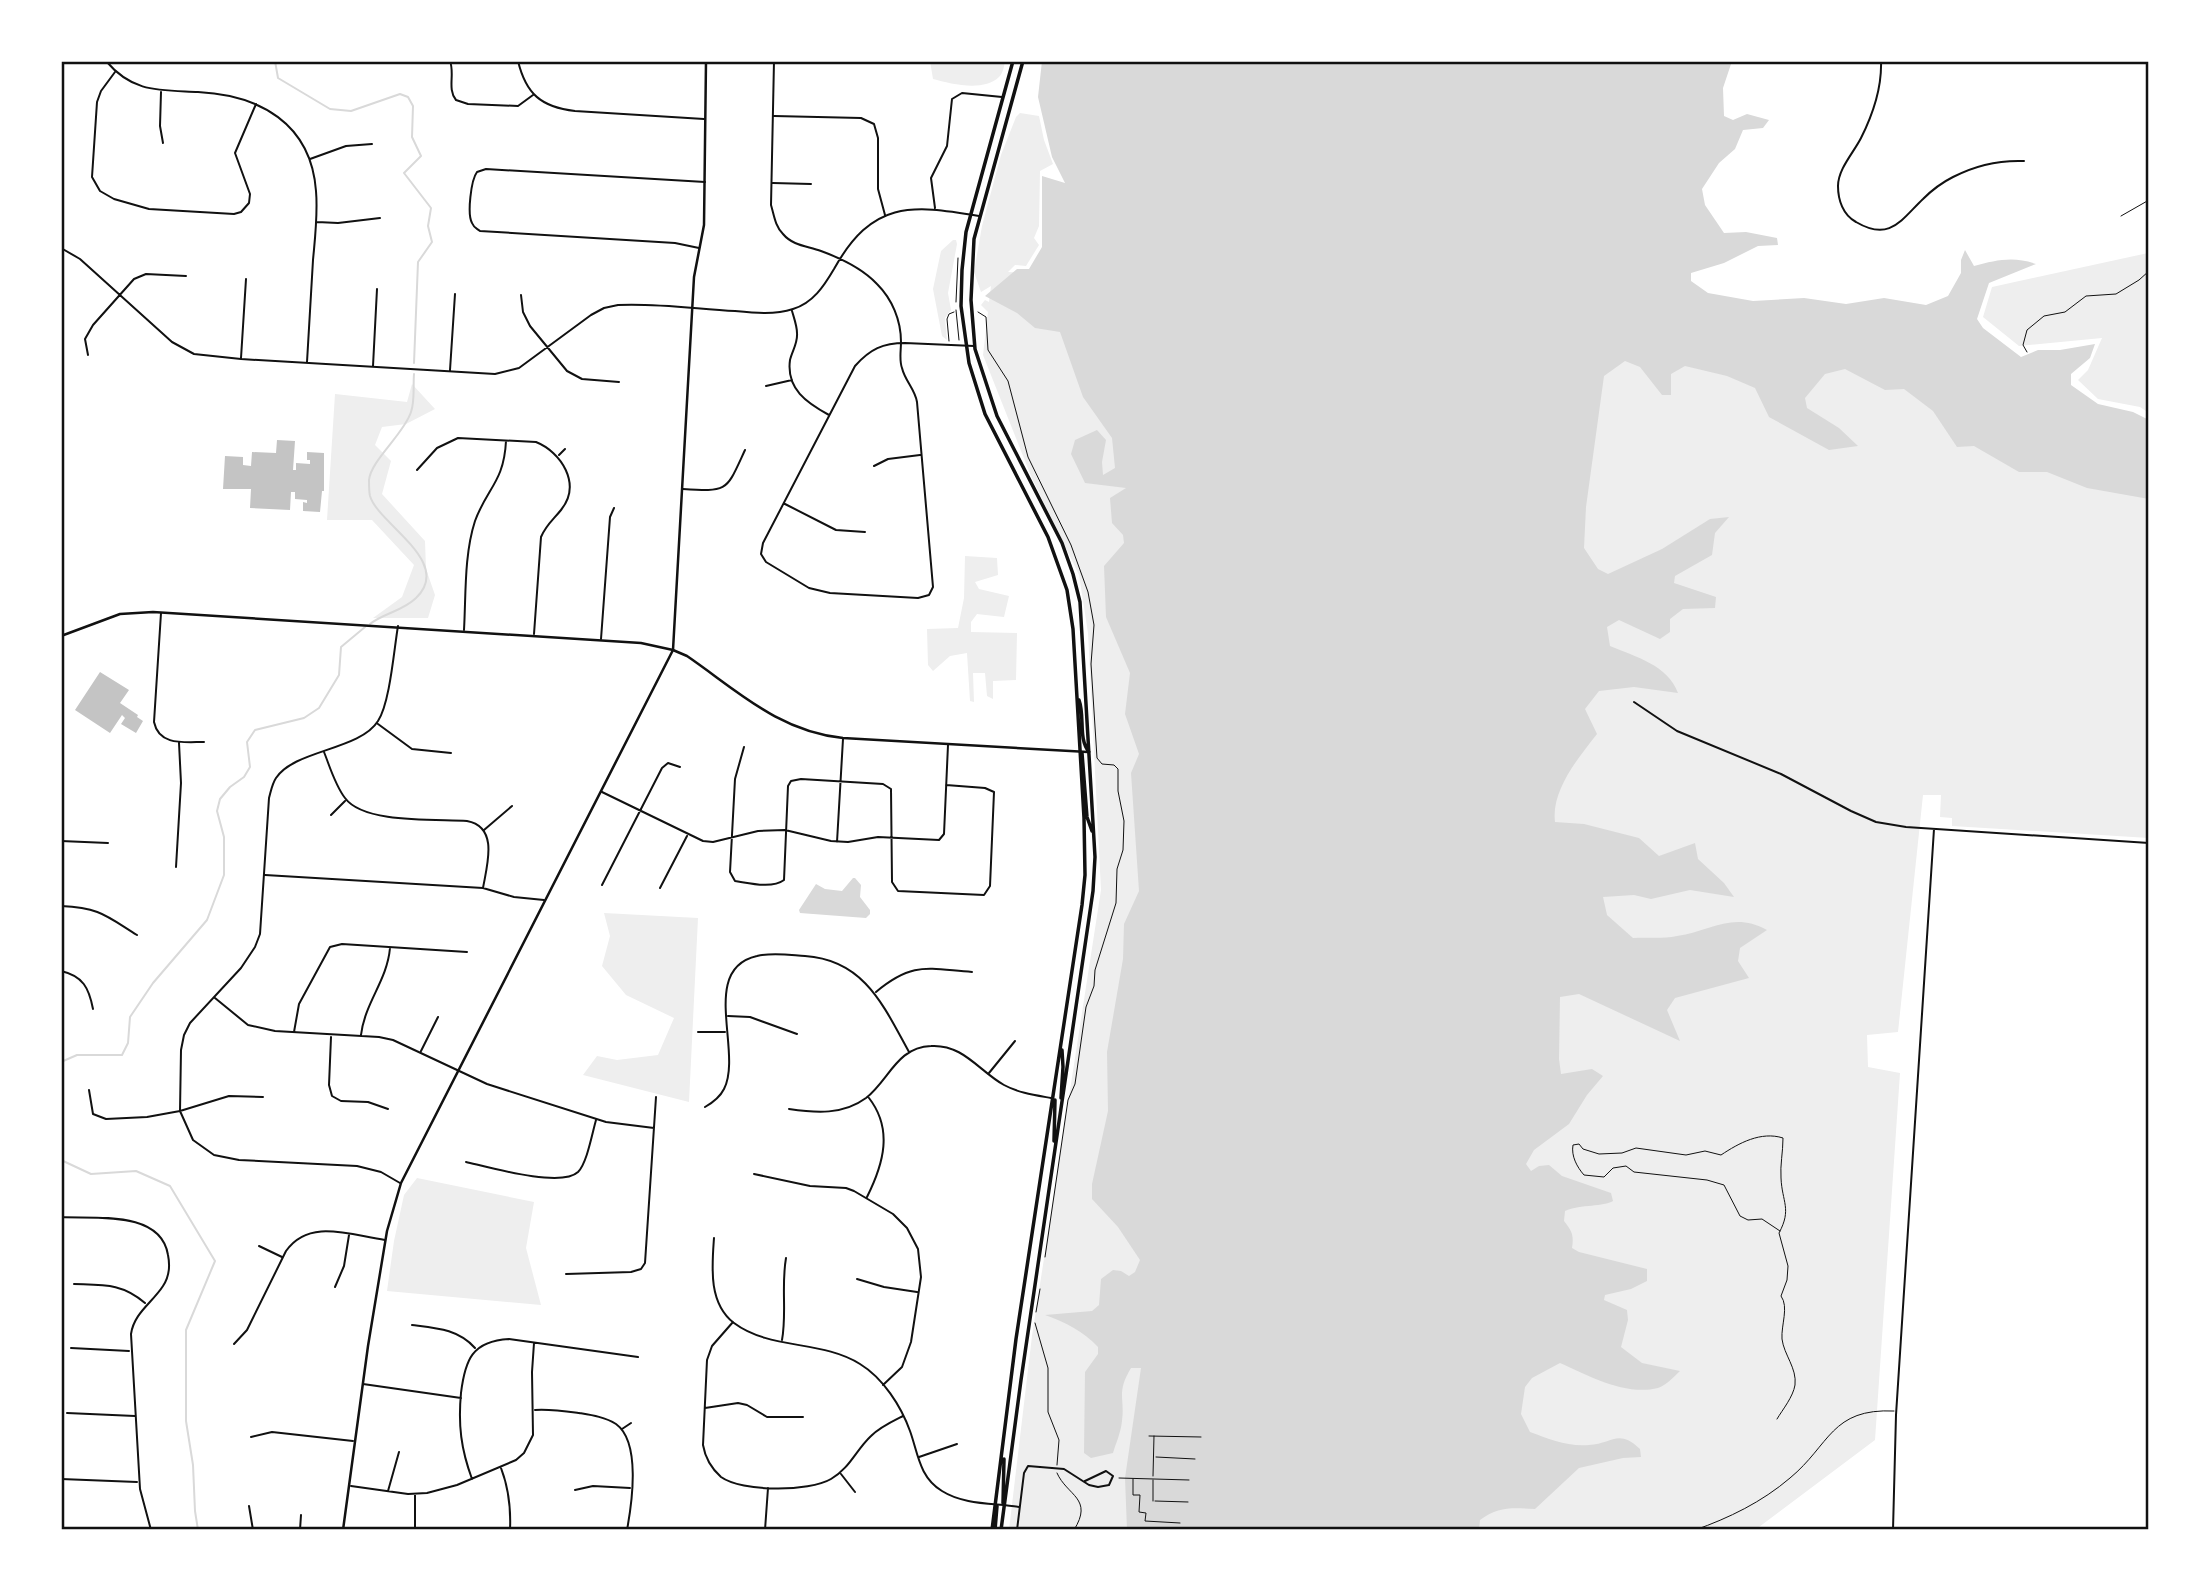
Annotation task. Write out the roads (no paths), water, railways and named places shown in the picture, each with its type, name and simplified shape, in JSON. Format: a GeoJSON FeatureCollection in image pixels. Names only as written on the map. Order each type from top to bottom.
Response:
{"type":"FeatureCollection","features":[{"type":"Feature","properties":{"kind":"main road"},"geometry":{"type":"LineString","coordinates":[[994,1530],[1016,1340],[1085,875],[1073,629],[1061,568],[985,414],[966,346],[961,306],[962,270],[971,214],[1013,61]]}},
{"type":"Feature","properties":{"kind":"main road"},"geometry":{"type":"LineString","coordinates":[[1001,1530],[1093,891],[1094,839],[1082,622],[1073,574],[1062,543],[997,416],[975,346],[971,300],[972,263],[980,216],[1023,61]]}},
{"type":"Feature","properties":{"kind":"main road"},"geometry":{"type":"LineString","coordinates":[[1076,694],[1082,708],[1084,742],[1089,752]]}},
{"type":"Feature","properties":{"kind":"main road"},"geometry":{"type":"LineString","coordinates":[[1081,751],[1084,757],[1087,817],[1094,839]]}},
{"type":"Feature","properties":{"kind":"main road"},"geometry":{"type":"LineString","coordinates":[[1061,1042],[1062,1099]]}},
{"type":"Feature","properties":{"kind":"main road"},"geometry":{"type":"LineString","coordinates":[[1054,1098],[1054,1150]]}},
{"type":"Feature","properties":{"kind":"main road"},"geometry":{"type":"LineString","coordinates":[[1003,1451],[1004,1505]]}},
{"type":"Feature","properties":{"kind":"street"},"geometry":{"type":"LineString","coordinates":[[106,61],[115,72],[133,84],[162,90],[228,94],[256,103],[284,122],[302,144],[309,159],[317,192],[307,363]]}},
{"type":"Feature","properties":{"kind":"street"},"geometry":{"type":"LineString","coordinates":[[450,61],[453,68],[451,90],[456,100],[468,104],[519,106],[534,95]]}},
{"type":"Feature","properties":{"kind":"street"},"geometry":{"type":"LineString","coordinates":[[518,61],[522,78],[534,95],[547,104],[564,110],[706,119]]}},
{"type":"Feature","properties":{"kind":"street"},"geometry":{"type":"LineString","coordinates":[[343,1530],[362,1383],[391,1211],[401,1183],[673,650],[692,309],[695,270],[704,225],[706,61]]}},
{"type":"Feature","properties":{"kind":"street"},"geometry":{"type":"LineString","coordinates":[[774,61],[771,205],[777,227],[795,244],[824,252],[867,275],[883,290],[896,313],[901,343],[902,369],[915,394],[933,587],[929,595],[918,598],[830,593],[809,588],[766,562],[761,554],[763,543],[855,366],[862,358],[878,346],[901,343],[975,346]]}},
{"type":"Feature","properties":{"kind":"street"},"geometry":{"type":"LineString","coordinates":[[1881,61],[1878,94],[1870,120],[1843,167],[1838,183],[1842,209],[1850,219],[1877,229],[1892,227],[1903,221],[1923,199],[1950,178],[1984,164],[2004,160],[2025,161]]}},
{"type":"Feature","properties":{"kind":"street"},"geometry":{"type":"LineString","coordinates":[[115,72],[101,91],[97,102],[92,177],[100,191],[114,199],[149,209],[227,215],[241,212],[249,203],[250,194],[235,153],[256,103]]}},
{"type":"Feature","properties":{"kind":"street"},"geometry":{"type":"LineString","coordinates":[[162,90],[160,126],[163,143]]}},
{"type":"Feature","properties":{"kind":"street"},"geometry":{"type":"LineString","coordinates":[[935,209],[931,178],[947,146],[952,99],[962,93],[1003,97]]}},
{"type":"Feature","properties":{"kind":"street"},"geometry":{"type":"LineString","coordinates":[[773,116],[861,118],[874,124],[878,138],[878,189],[885,216]]}},
{"type":"Feature","properties":{"kind":"street"},"geometry":{"type":"LineString","coordinates":[[309,159],[346,146],[372,144]]}},
{"type":"Feature","properties":{"kind":"street"},"geometry":{"type":"LineString","coordinates":[[700,248],[674,243],[480,231],[471,223],[471,198],[474,177],[486,169],[705,182]]}},
{"type":"Feature","properties":{"kind":"street"},"geometry":{"type":"LineString","coordinates":[[772,183],[811,184]]}},
{"type":"Feature","properties":{"kind":"street"},"geometry":{"type":"LineString","coordinates":[[61,247],[80,259],[184,350],[204,356],[495,374],[528,362],[604,308],[625,305],[765,313],[791,310],[812,299],[859,233],[885,216],[907,209],[935,209],[980,216]]}},
{"type":"Feature","properties":{"kind":"street"},"geometry":{"type":"LineString","coordinates":[[316,222],[338,223],[380,218]]}},
{"type":"Feature","properties":{"kind":"street"},"geometry":{"type":"LineString","coordinates":[[88,355],[85,339],[89,332],[141,275],[186,276]]}},
{"type":"Feature","properties":{"kind":"street"},"geometry":{"type":"LineString","coordinates":[[241,359],[246,279]]}},
{"type":"Feature","properties":{"kind":"street"},"geometry":{"type":"LineString","coordinates":[[373,367],[377,289]]}},
{"type":"Feature","properties":{"kind":"street"},"geometry":{"type":"LineString","coordinates":[[450,371],[455,294]]}},
{"type":"Feature","properties":{"kind":"street"},"geometry":{"type":"LineString","coordinates":[[521,295],[523,312],[559,364],[582,379],[619,382]]}},
{"type":"Feature","properties":{"kind":"street"},"geometry":{"type":"LineString","coordinates":[[791,310],[797,334],[790,361],[792,380],[800,397],[829,416]]}},
{"type":"Feature","properties":{"kind":"street"},"geometry":{"type":"LineString","coordinates":[[766,386],[792,380]]}},
{"type":"Feature","properties":{"kind":"street"},"geometry":{"type":"LineString","coordinates":[[417,470],[437,448],[451,440],[467,438],[536,442],[558,455],[569,477],[568,494],[561,510],[545,528],[541,537],[534,634]]}},
{"type":"Feature","properties":{"kind":"street"},"geometry":{"type":"LineString","coordinates":[[464,630],[471,538],[480,509],[500,477],[505,461],[506,440]]}},
{"type":"Feature","properties":{"kind":"street"},"geometry":{"type":"LineString","coordinates":[[558,455],[565,449]]}},
{"type":"Feature","properties":{"kind":"street"},"geometry":{"type":"LineString","coordinates":[[682,489],[712,491],[723,488],[731,480],[745,450]]}},
{"type":"Feature","properties":{"kind":"street"},"geometry":{"type":"LineString","coordinates":[[874,466],[888,459],[922,455]]}},
{"type":"Feature","properties":{"kind":"street"},"geometry":{"type":"LineString","coordinates":[[784,504],[836,530],[865,532]]}},
{"type":"Feature","properties":{"kind":"street"},"geometry":{"type":"LineString","coordinates":[[601,639],[610,517],[614,508]]}},
{"type":"Feature","properties":{"kind":"street"},"geometry":{"type":"LineString","coordinates":[[61,636],[120,614],[161,612],[641,643],[687,656],[767,713],[784,723],[814,733],[843,738],[1089,752]]}},
{"type":"Feature","properties":{"kind":"street"},"geometry":{"type":"LineString","coordinates":[[161,612],[154,722],[156,731],[162,738],[179,742],[204,742]]}},
{"type":"Feature","properties":{"kind":"street"},"geometry":{"type":"LineString","coordinates":[[398,626],[386,698],[377,723],[360,736],[287,768],[272,785],[261,927],[255,947],[241,968],[190,1023],[184,1035],[181,1050],[180,1111],[193,1140],[214,1155],[239,1160],[357,1166],[381,1172],[401,1183]]}},
{"type":"Feature","properties":{"kind":"street"},"geometry":{"type":"LineString","coordinates":[[1634,702],[1677,731],[1781,774],[1876,822],[1906,827],[2149,843]]}},
{"type":"Feature","properties":{"kind":"street"},"geometry":{"type":"LineString","coordinates":[[377,723],[412,749],[451,753]]}},
{"type":"Feature","properties":{"kind":"street"},"geometry":{"type":"LineString","coordinates":[[837,842],[843,738]]}},
{"type":"Feature","properties":{"kind":"street"},"geometry":{"type":"LineString","coordinates":[[176,867],[181,783],[179,742]]}},
{"type":"Feature","properties":{"kind":"street"},"geometry":{"type":"LineString","coordinates":[[601,791],[703,841],[713,842],[758,831],[785,830],[837,842],[892,837],[941,839],[944,834],[948,744]]}},
{"type":"Feature","properties":{"kind":"street"},"geometry":{"type":"LineString","coordinates":[[744,747],[735,779],[730,872],[732,879],[739,882],[778,884],[785,877],[787,791],[791,781],[796,779],[888,786],[892,794],[894,888],[902,891],[981,895],[987,893],[990,886],[995,798],[993,792],[985,788],[946,785]]}},
{"type":"Feature","properties":{"kind":"street"},"geometry":{"type":"LineString","coordinates":[[324,751],[346,800],[355,808],[379,816],[467,821],[483,830],[489,845],[484,888]]}},
{"type":"Feature","properties":{"kind":"street"},"geometry":{"type":"LineString","coordinates":[[602,885],[664,765],[671,763],[680,767]]}},
{"type":"Feature","properties":{"kind":"street"},"geometry":{"type":"LineString","coordinates":[[331,815],[346,800]]}},
{"type":"Feature","properties":{"kind":"street"},"geometry":{"type":"LineString","coordinates":[[483,830],[512,806]]}},
{"type":"Feature","properties":{"kind":"street"},"geometry":{"type":"LineString","coordinates":[[1893,1530],[1896,1411],[1934,829]]}},
{"type":"Feature","properties":{"kind":"street"},"geometry":{"type":"LineString","coordinates":[[660,888],[687,835]]}},
{"type":"Feature","properties":{"kind":"street"},"geometry":{"type":"LineString","coordinates":[[61,841],[108,843]]}},
{"type":"Feature","properties":{"kind":"street"},"geometry":{"type":"LineString","coordinates":[[264,875],[484,888],[514,897],[544,900]]}},
{"type":"Feature","properties":{"kind":"street"},"geometry":{"type":"LineString","coordinates":[[61,906],[88,907],[101,912],[137,935]]}},
{"type":"Feature","properties":{"kind":"street"},"geometry":{"type":"LineString","coordinates":[[294,1033],[299,1004],[330,947],[342,944],[467,952]]}},
{"type":"Feature","properties":{"kind":"street"},"geometry":{"type":"LineString","coordinates":[[361,1036],[363,1018],[387,967],[390,947]]}},
{"type":"Feature","properties":{"kind":"street"},"geometry":{"type":"LineString","coordinates":[[705,1107],[716,1100],[725,1089],[730,1069],[727,985],[733,972],[743,962],[756,956],[821,958],[853,972],[875,993],[908,1052]]}},
{"type":"Feature","properties":{"kind":"street"},"geometry":{"type":"LineString","coordinates":[[739,957],[743,962]]}},
{"type":"Feature","properties":{"kind":"street"},"geometry":{"type":"LineString","coordinates":[[875,993],[895,977],[915,970],[972,972]]}},
{"type":"Feature","properties":{"kind":"street"},"geometry":{"type":"LineString","coordinates":[[61,971],[78,976],[88,987],[93,1009]]}},
{"type":"Feature","properties":{"kind":"street"},"geometry":{"type":"LineString","coordinates":[[214,997],[248,1025],[294,1033],[393,1040],[486,1084],[596,1119],[654,1128]]}},
{"type":"Feature","properties":{"kind":"street"},"geometry":{"type":"LineString","coordinates":[[727,1016],[750,1017],[797,1034]]}},
{"type":"Feature","properties":{"kind":"street"},"geometry":{"type":"LineString","coordinates":[[420,1052],[438,1017]]}},
{"type":"Feature","properties":{"kind":"street"},"geometry":{"type":"LineString","coordinates":[[698,1032],[727,1032]]}},
{"type":"Feature","properties":{"kind":"street"},"geometry":{"type":"LineString","coordinates":[[331,1035],[329,1085],[332,1096],[341,1101],[368,1102],[388,1109]]}},
{"type":"Feature","properties":{"kind":"street"},"geometry":{"type":"LineString","coordinates":[[988,1074],[1015,1041]]}},
{"type":"Feature","properties":{"kind":"street"},"geometry":{"type":"LineString","coordinates":[[789,1109],[811,1112],[839,1111],[868,1097],[897,1061],[908,1052],[930,1046],[950,1048],[966,1056],[1015,1091],[1062,1099]]}},
{"type":"Feature","properties":{"kind":"street"},"geometry":{"type":"LineString","coordinates":[[89,1090],[90,1110],[94,1116],[106,1119],[180,1111],[229,1096],[263,1097]]}},
{"type":"Feature","properties":{"kind":"street"},"geometry":{"type":"LineString","coordinates":[[566,1274],[629,1273],[641,1269],[646,1256],[656,1097]]}},
{"type":"Feature","properties":{"kind":"street"},"geometry":{"type":"LineString","coordinates":[[867,1197],[881,1168],[884,1133],[881,1117],[868,1097]]}},
{"type":"Feature","properties":{"kind":"street"},"geometry":{"type":"LineString","coordinates":[[91,1120],[94,1116]]}},
{"type":"Feature","properties":{"kind":"street"},"geometry":{"type":"LineString","coordinates":[[466,1162],[523,1174],[564,1179],[572,1177],[581,1168],[596,1119]]}},
{"type":"Feature","properties":{"kind":"street"},"geometry":{"type":"LineString","coordinates":[[754,1174],[810,1186],[846,1188],[867,1197],[900,1220],[912,1237],[918,1249],[920,1263],[918,1293],[906,1360],[883,1385]]}},
{"type":"Feature","properties":{"kind":"street"},"geometry":{"type":"LineString","coordinates":[[61,1217],[135,1221],[148,1226],[160,1236],[169,1255],[168,1275],[163,1286],[132,1326],[131,1351],[140,1496],[150,1530]]}},
{"type":"Feature","properties":{"kind":"street"},"geometry":{"type":"LineString","coordinates":[[234,1343],[247,1330],[293,1241],[304,1234],[326,1231],[386,1240]]}},
{"type":"Feature","properties":{"kind":"street"},"geometry":{"type":"LineString","coordinates":[[335,1287],[344,1266],[350,1234]]}},
{"type":"Feature","properties":{"kind":"street"},"geometry":{"type":"LineString","coordinates":[[713,1238],[712,1279],[718,1301],[733,1322],[763,1337],[837,1353],[860,1364],[883,1385],[904,1415],[924,1473],[941,1490],[965,1500],[1020,1507]]}},
{"type":"Feature","properties":{"kind":"street"},"geometry":{"type":"LineString","coordinates":[[259,1246],[283,1258]]}},
{"type":"Feature","properties":{"kind":"street"},"geometry":{"type":"LineString","coordinates":[[782,1341],[786,1258]]}},
{"type":"Feature","properties":{"kind":"street"},"geometry":{"type":"LineString","coordinates":[[856,1279],[918,1293]]}},
{"type":"Feature","properties":{"kind":"street"},"geometry":{"type":"LineString","coordinates":[[74,1284],[121,1287],[147,1304]]}},
{"type":"Feature","properties":{"kind":"street"},"geometry":{"type":"LineString","coordinates":[[733,1322],[712,1346],[707,1360],[703,1445],[705,1456],[713,1468],[733,1483],[768,1487],[808,1487],[828,1481],[841,1473],[870,1436],[904,1415]]}},
{"type":"Feature","properties":{"kind":"street"},"geometry":{"type":"LineString","coordinates":[[412,1325],[458,1334],[476,1350]]}},
{"type":"Feature","properties":{"kind":"street"},"geometry":{"type":"LineString","coordinates":[[472,1479],[458,1427],[466,1366],[476,1350],[495,1340],[534,1342],[638,1357]]}},
{"type":"Feature","properties":{"kind":"street"},"geometry":{"type":"LineString","coordinates":[[349,1486],[415,1494],[439,1491],[516,1460],[530,1444],[534,1426],[534,1342]]}},
{"type":"Feature","properties":{"kind":"street"},"geometry":{"type":"LineString","coordinates":[[71,1348],[131,1351]]}},
{"type":"Feature","properties":{"kind":"street"},"geometry":{"type":"LineString","coordinates":[[362,1383],[461,1398]]}},
{"type":"Feature","properties":{"kind":"street"},"geometry":{"type":"LineString","coordinates":[[704,1408],[738,1403],[747,1405],[767,1417],[803,1417]]}},
{"type":"Feature","properties":{"kind":"street"},"geometry":{"type":"LineString","coordinates":[[534,1410],[556,1410],[594,1416],[621,1429],[630,1444],[632,1460],[627,1530]]}},
{"type":"Feature","properties":{"kind":"street"},"geometry":{"type":"LineString","coordinates":[[67,1413],[135,1416]]}},
{"type":"Feature","properties":{"kind":"street"},"geometry":{"type":"LineString","coordinates":[[621,1429],[631,1423]]}},
{"type":"Feature","properties":{"kind":"street"},"geometry":{"type":"LineString","coordinates":[[251,1437],[272,1432],[354,1441]]}},
{"type":"Feature","properties":{"kind":"street"},"geometry":{"type":"LineString","coordinates":[[917,1458],[957,1444]]}},
{"type":"Feature","properties":{"kind":"street"},"geometry":{"type":"LineString","coordinates":[[388,1492],[399,1452]]}},
{"type":"Feature","properties":{"kind":"street"},"geometry":{"type":"LineString","coordinates":[[1017,1530],[1024,1474],[1028,1466],[1069,1470],[1089,1485],[1098,1487],[1109,1485],[1113,1478],[1112,1473],[1106,1471],[1085,1481]]}},
{"type":"Feature","properties":{"kind":"street"},"geometry":{"type":"LineString","coordinates":[[500,1467],[508,1485],[510,1530]]}},
{"type":"Feature","properties":{"kind":"street"},"geometry":{"type":"LineString","coordinates":[[841,1473],[855,1492]]}},
{"type":"Feature","properties":{"kind":"street"},"geometry":{"type":"LineString","coordinates":[[61,1479],[139,1481]]}},
{"type":"Feature","properties":{"kind":"street"},"geometry":{"type":"LineString","coordinates":[[575,1490],[593,1486],[631,1488]]}},
{"type":"Feature","properties":{"kind":"street"},"geometry":{"type":"LineString","coordinates":[[765,1530],[768,1487]]}},
{"type":"Feature","properties":{"kind":"street"},"geometry":{"type":"LineString","coordinates":[[415,1494],[415,1530]]}},
{"type":"Feature","properties":{"kind":"street"},"geometry":{"type":"LineString","coordinates":[[249,1506],[253,1530]]}},
{"type":"Feature","properties":{"kind":"street"},"geometry":{"type":"LineString","coordinates":[[300,1530],[301,1515]]}},
{"type":"Feature","properties":{"kind":"lane"},"geometry":{"type":"LineString","coordinates":[[1695,1530],[1756,1503],[1781,1485],[1808,1462],[1834,1427],[1852,1417],[1875,1410],[1896,1411]]}},
{"type":"Feature","properties":{"kind":"waterway"},"geometry":{"type":"LineString","coordinates":[[275,61],[278,78],[330,109],[351,111],[400,94],[408,97],[413,106],[412,137],[421,156],[404,173],[431,208],[428,226],[432,242],[418,262],[414,363]]}},
{"type":"Feature","properties":{"kind":"waterway"},"geometry":{"type":"LineString","coordinates":[[370,624],[411,602],[425,584],[426,571],[420,557],[376,507],[369,490],[369,480],[375,464],[402,429],[411,412],[414,374]]}},
{"type":"Feature","properties":{"kind":"waterway"},"geometry":{"type":"LineString","coordinates":[[61,1062],[77,1055],[122,1055],[128,1043],[130,1017],[153,983],[207,920],[224,875],[224,837],[217,811],[220,799],[244,777],[250,767],[247,742],[255,730],[304,718],[319,708],[339,675],[341,647],[365,627]]}},
{"type":"Feature","properties":{"kind":"waterway"},"geometry":{"type":"LineString","coordinates":[[61,1160],[91,1174],[136,1171],[170,1186],[215,1261],[186,1330],[186,1421],[193,1465],[198,1530]]}}]}
